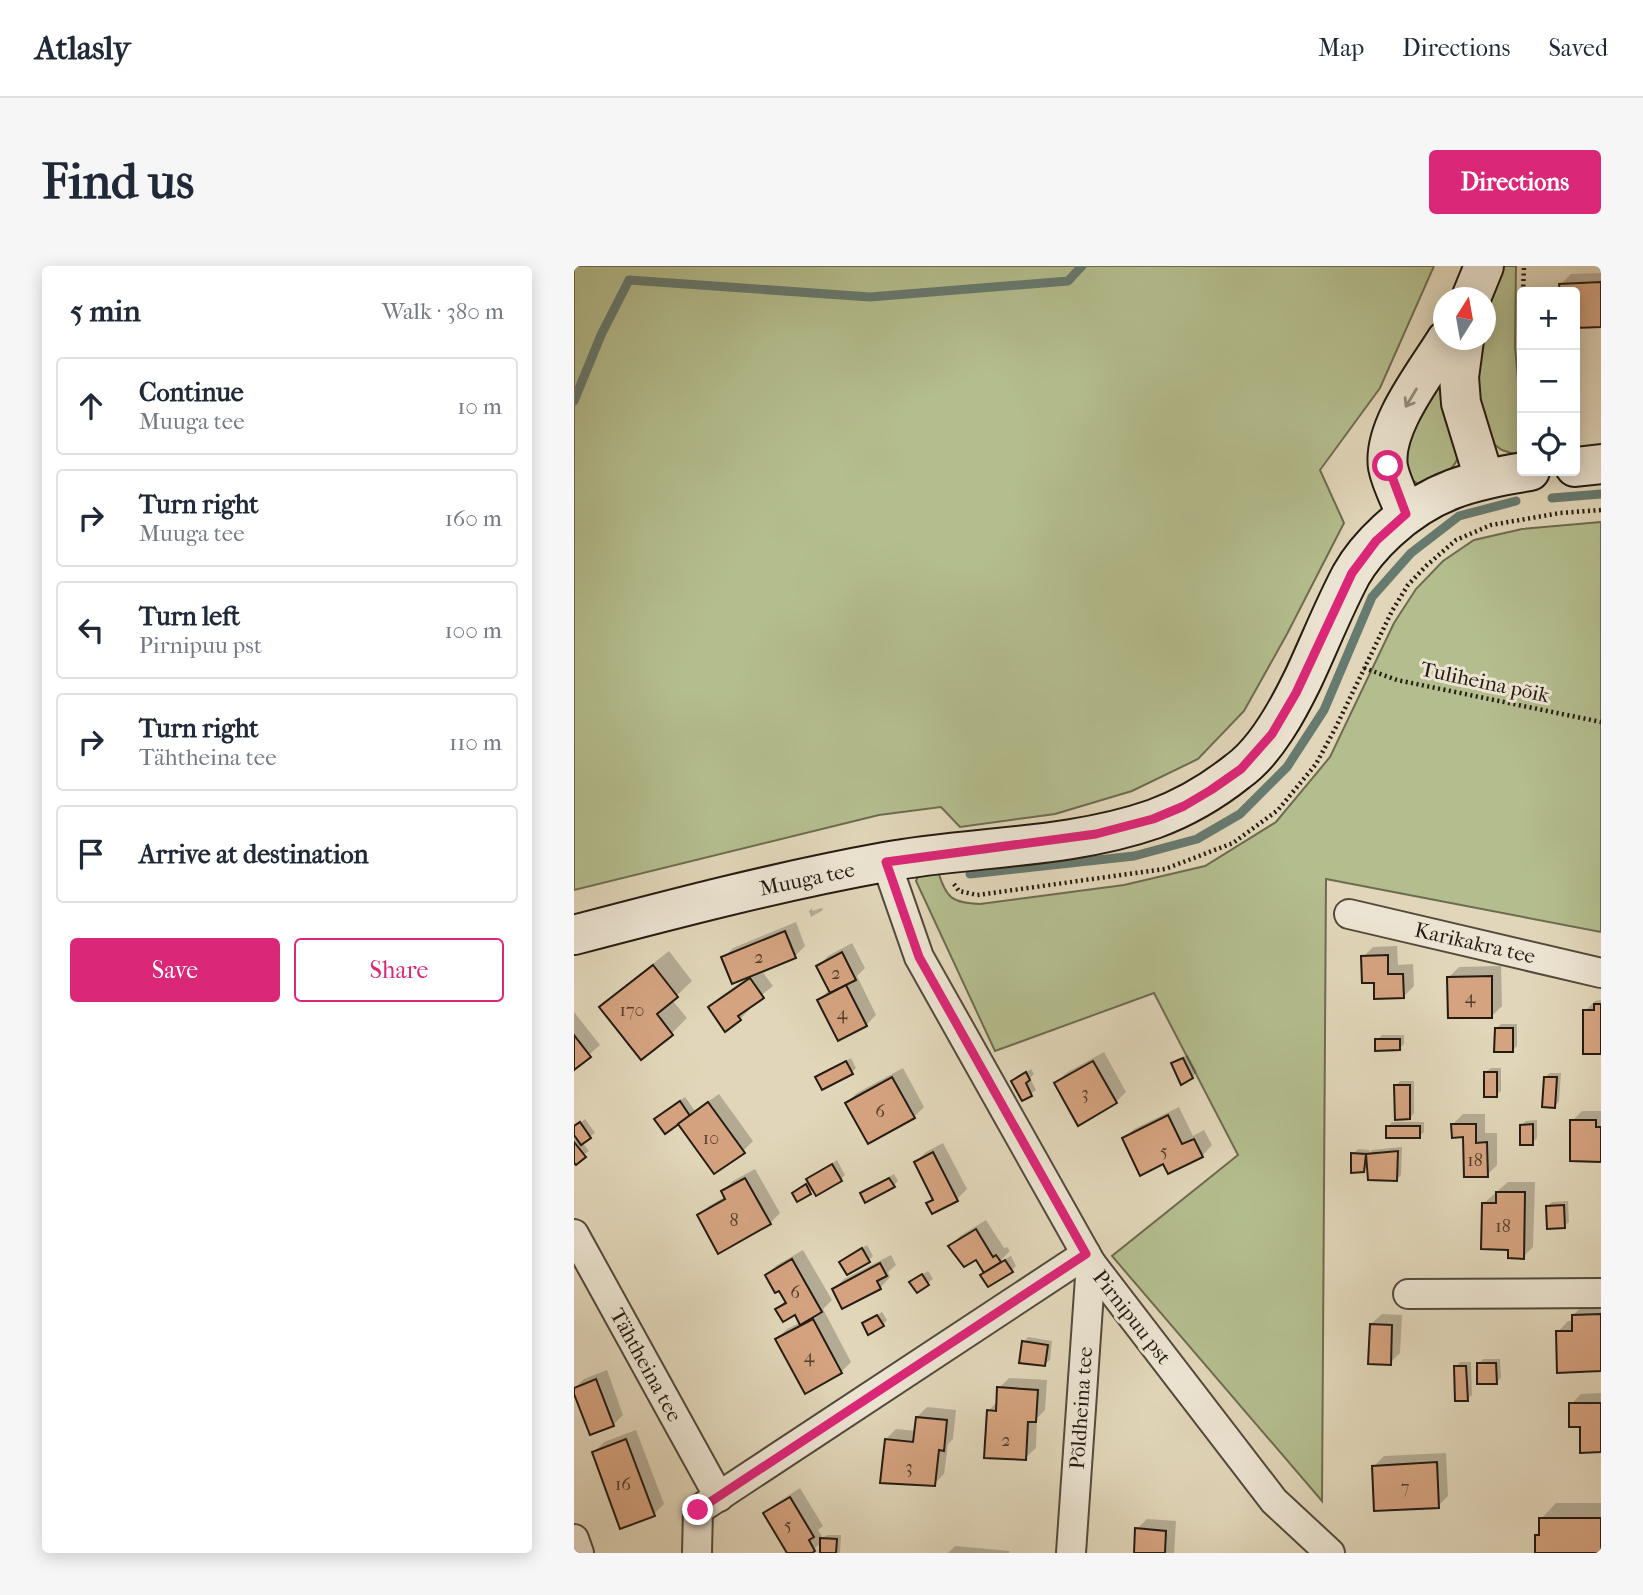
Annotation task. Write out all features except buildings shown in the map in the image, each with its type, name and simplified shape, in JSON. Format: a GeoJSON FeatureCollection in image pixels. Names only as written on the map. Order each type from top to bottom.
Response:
{"type":"FeatureCollection","features":[{"type":"Feature","properties":{"kind":"main road"},"geometry":{"type":"LineString","coordinates":[[1475,287],[1484,266]]}},
{"type":"Feature","properties":{"kind":"main road"},"geometry":{"type":"LineString","coordinates":[[1406,514],[1388,466],[1390,442],[1399,417],[1440,350]]}},
{"type":"Feature","properties":{"kind":"main road"},"geometry":{"type":"LineString","coordinates":[[1463,350],[1459,377],[1461,403],[1484,478]]}},
{"type":"Feature","properties":{"kind":"main road"},"geometry":{"type":"LineString","coordinates":[[1580,466],[1601,464]]}},
{"type":"Feature","properties":{"kind":"main road","name":"Muuga tee"},"geometry":{"type":"LineString","coordinates":[[574,935],[712,899],[886,862],[1096,834],[1153,819],[1184,806],[1241,769],[1272,734],[1296,693],[1352,573],[1376,541],[1406,514],[1432,497],[1484,478],[1517,473]]}},
{"type":"Feature","properties":{"kind":"street","name":"Pirnipuu pst"},"geometry":{"type":"LineString","coordinates":[[886,862],[919,957],[1089,1259],[1273,1501],[1330,1553]]}},
{"type":"Feature","properties":{"kind":"street","name":"Karikakra tee"},"geometry":{"type":"LineString","coordinates":[[1349,914],[1601,973]]}},
{"type":"Feature","properties":{"kind":"street","name":"Tähtheina tee"},"geometry":{"type":"LineString","coordinates":[[574,1234],[719,1497]]}},
{"type":"Feature","properties":{"kind":"street"},"geometry":{"type":"LineString","coordinates":[[697,1553],[698,1510],[1089,1259]]}},
{"type":"Feature","properties":{"kind":"street","name":"Põldheina tee"},"geometry":{"type":"LineString","coordinates":[[1072,1553],[1089,1259]]}},
{"type":"Feature","properties":{"kind":"street"},"geometry":{"type":"LineString","coordinates":[[1408,1294],[1601,1293]]}},
{"type":"Feature","properties":{"kind":"street"},"geometry":{"type":"LineString","coordinates":[[574,1539],[579,1553]]}},
{"type":"Feature","properties":{"kind":"path"},"geometry":{"type":"LineString","coordinates":[[1523,287],[1524,266]]}},
{"type":"Feature","properties":{"kind":"path"},"geometry":{"type":"LineString","coordinates":[[1536,517],[1601,510]]}},
{"type":"Feature","properties":{"kind":"path","name":"Tuliheina põik"},"geometry":{"type":"LineString","coordinates":[[1364,668],[1397,680],[1601,722]]}},
{"type":"Feature","properties":{"kind":"green space"},"geometry":{"type":"Polygon","coordinates":[[[574,266],[1434,266],[1380,388],[1320,470],[1344,523],[1244,711],[1198,759],[1132,791],[1055,814],[960,827],[941,807],[879,815],[574,890],[574,266]]]}},
{"type":"Feature","properties":{"kind":"green space"},"geometry":{"type":"Polygon","coordinates":[[[1502,266],[1516,266],[1517,454],[1502,450],[1488,440],[1475,423],[1474,350],[1496,350],[1496,287],[1493,287],[1502,266]]]}},
{"type":"Feature","properties":{"kind":"green space"},"geometry":{"type":"Polygon","coordinates":[[[1445,364],[1459,452],[1450,470],[1419,484],[1412,480],[1401,450],[1445,364]]]}},
{"type":"Feature","properties":{"kind":"green space"},"geometry":{"type":"Polygon","coordinates":[[[1601,522],[1601,932],[1326,879],[1322,1501],[1112,1256],[1238,1155],[1154,993],[995,1051],[916,881],[919,874],[938,871],[944,888],[952,898],[980,904],[1124,885],[1205,866],[1276,822],[1330,757],[1394,623],[1416,589],[1443,561],[1474,540],[1522,529],[1601,522]]]}},
{"type":"Feature","properties":{"kind":"waterway"},"geometry":{"type":"LineString","coordinates":[[574,401],[601,335],[629,280],[870,297],[1068,281],[1082,266]]}},
{"type":"Feature","properties":{"kind":"waterway"},"geometry":{"type":"LineString","coordinates":[[1552,498],[1601,494]]}},
{"type":"Feature","properties":{"kind":"waterway"},"geometry":{"type":"LineString","coordinates":[[970,874],[1134,856],[1197,839],[1240,814],[1287,767],[1324,710],[1372,597],[1411,553],[1459,516],[1516,501]]}},
{"type":"Feature","properties":{"kind":"route"},"geometry":{"type":"LineString","coordinates":[[698,1510],[1086,1254],[919,957],[886,862],[1096,834],[1153,819],[1184,806],[1241,769],[1272,734],[1296,693],[1352,573],[1376,541],[1406,514],[1388,466]]}}]}
